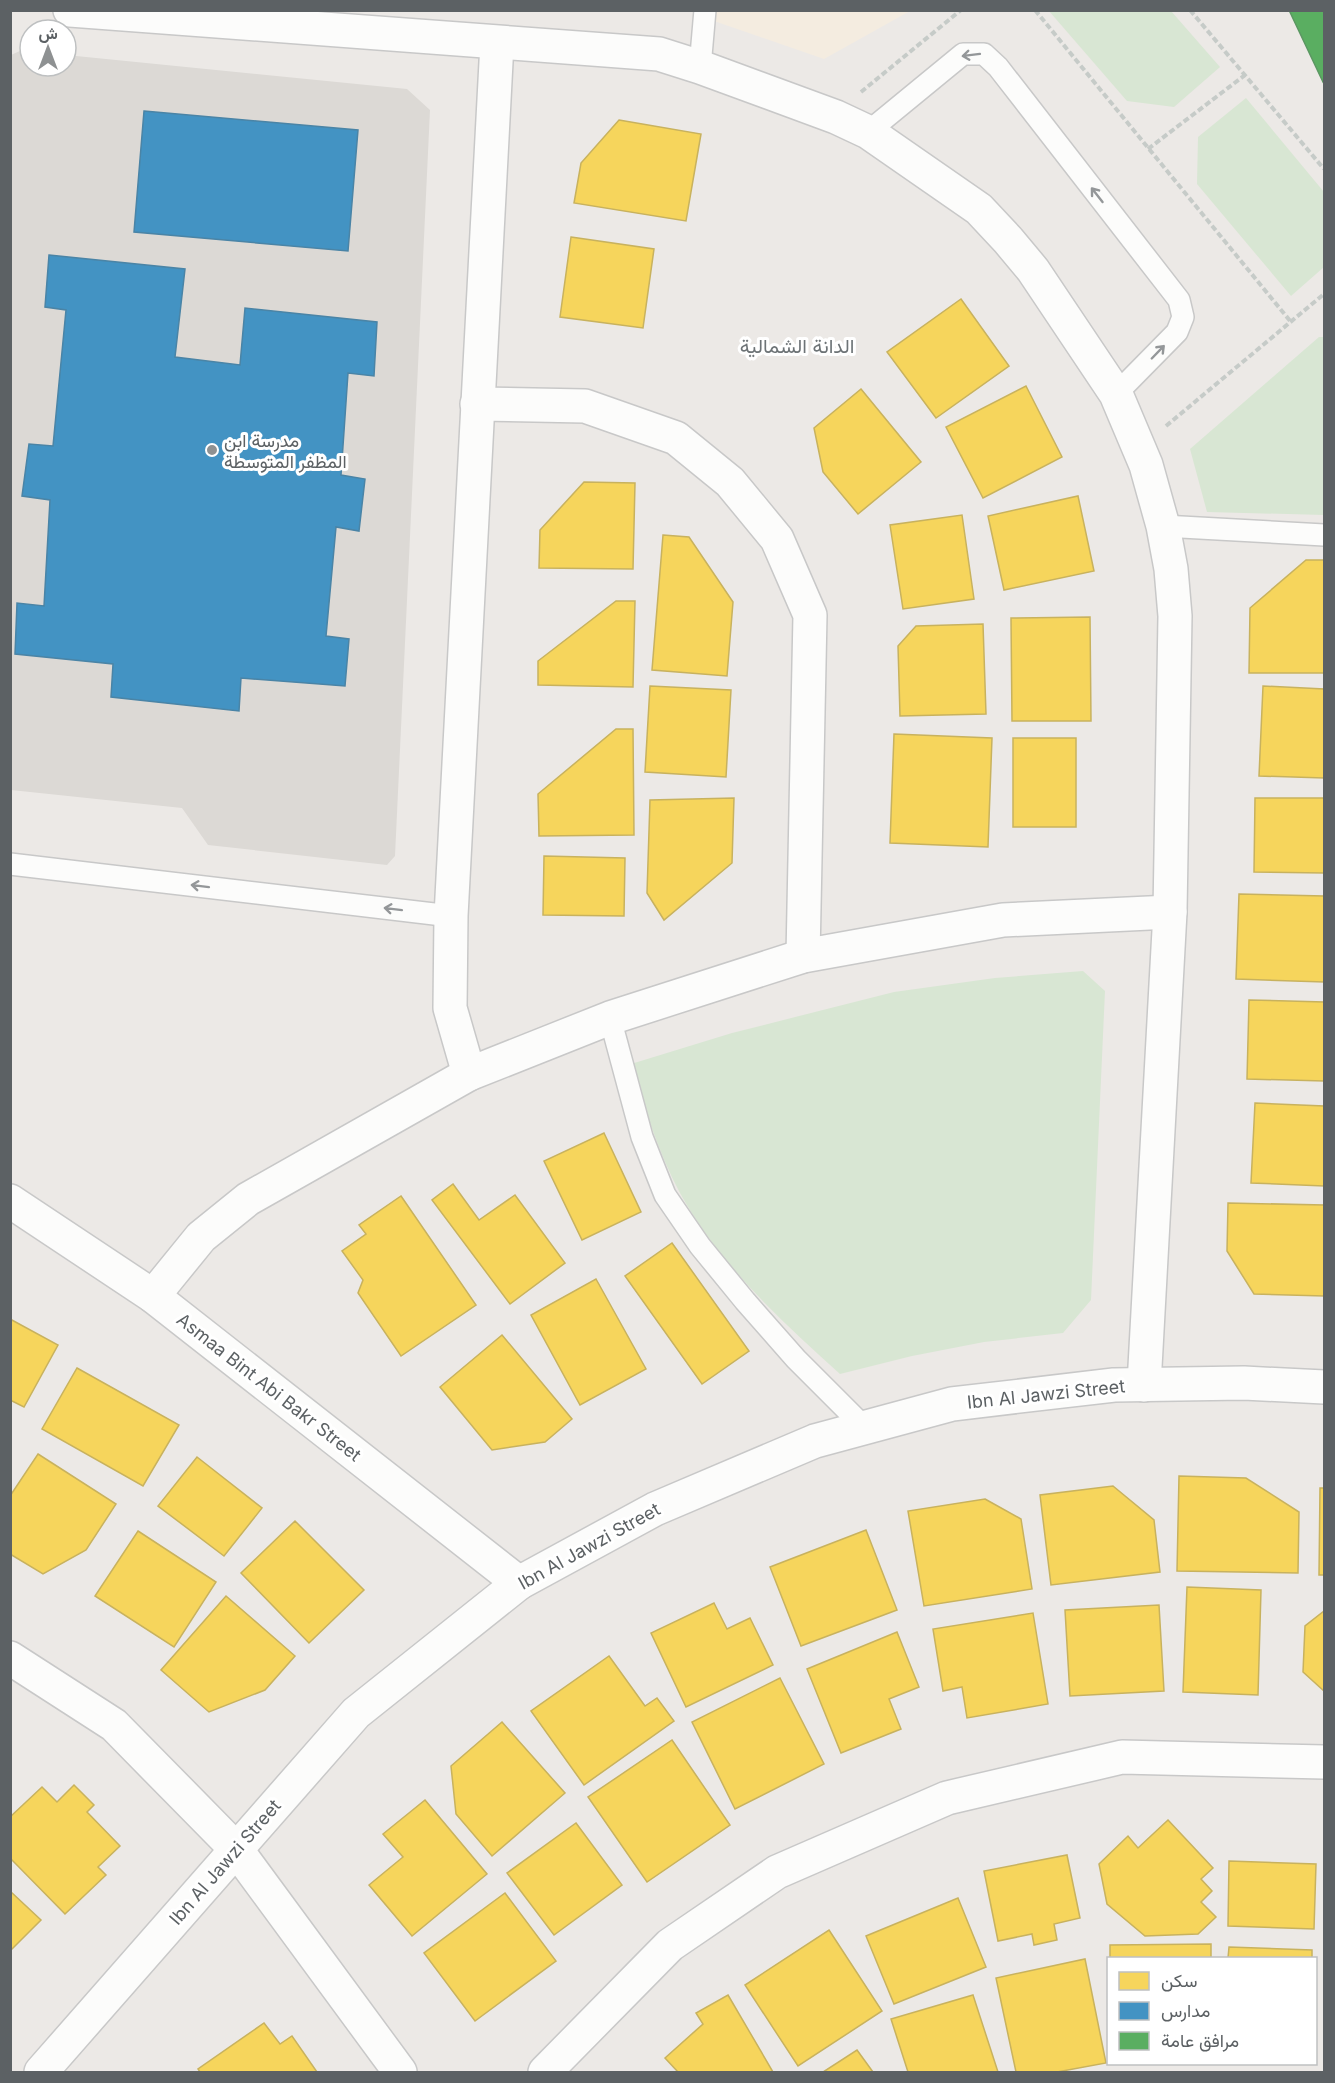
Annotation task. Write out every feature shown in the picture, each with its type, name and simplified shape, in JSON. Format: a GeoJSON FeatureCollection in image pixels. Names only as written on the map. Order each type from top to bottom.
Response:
{"type":"FeatureCollection","features":[{"type":"Feature","properties":{"kind":"street"},"geometry":{"type":"LineString","coordinates":[[70,10],[659,54],[836,117],[868,132],[978,209],[1008,240],[1039,279],[1116,394],[1146,465],[1163,526],[1171,569],[1175,616],[1170,912],[1144,1385]]}},
{"type":"Feature","properties":{"kind":"street"},"geometry":{"type":"LineString","coordinates":[[469,1074],[450,1008],[451,916],[497,43]]}},
{"type":"Feature","properties":{"kind":"street"},"geometry":{"type":"LineString","coordinates":[[477,404],[585,406],[676,438],[730,482],[777,539],[810,615],[803,956]]}},
{"type":"Feature","properties":{"kind":"street"},"geometry":{"type":"LineString","coordinates":[[153,1296],[201,1237],[248,1199],[469,1074],[610,1018],[803,956],[1003,920],[1170,912]]}},
{"type":"Feature","properties":{"kind":"street","name":"Asmaa Bint Abi Bakr Street"},"geometry":{"type":"LineString","coordinates":[[10,1201],[153,1296],[519,1583]]}},
{"type":"Feature","properties":{"kind":"street","name":"Ibn Al Jawzi Street"},"geometry":{"type":"LineString","coordinates":[[41,2073],[356,1713],[519,1583],[655,1509],[815,1441],[952,1404],[1114,1385],[1244,1383],[1324,1387]]}},
{"type":"Feature","properties":{"kind":"street"},"geometry":{"type":"LineString","coordinates":[[10,1658],[114,1725],[236,1850],[400,2073]]}},
{"type":"Feature","properties":{"kind":"street"},"geometry":{"type":"LineString","coordinates":[[545,2073],[670,1945],[777,1872],[947,1798],[1122,1757],[1324,1762]]}},
{"type":"Feature","properties":{"kind":"lane"},"geometry":{"type":"LineString","coordinates":[[700,67],[705,10]]}},
{"type":"Feature","properties":{"kind":"lane"},"geometry":{"type":"LineString","coordinates":[[868,132],[963,54],[984,54],[998,67],[1179,300],[1183,317],[1177,332],[1116,394]]}},
{"type":"Feature","properties":{"kind":"lane"},"geometry":{"type":"LineString","coordinates":[[1163,526],[1324,535]]}},
{"type":"Feature","properties":{"kind":"lane"},"geometry":{"type":"LineString","coordinates":[[10,864],[451,916]]}},
{"type":"Feature","properties":{"kind":"lane"},"geometry":{"type":"LineString","coordinates":[[610,1018],[642,1137],[665,1195],[700,1246],[745,1301],[796,1359],[865,1428]]}},
{"type":"Feature","properties":{"kind":"path"},"geometry":{"type":"LineString","coordinates":[[860,93],[961,10]]}},
{"type":"Feature","properties":{"kind":"path"},"geometry":{"type":"LineString","coordinates":[[1035,10],[1291,322]]}},
{"type":"Feature","properties":{"kind":"path"},"geometry":{"type":"LineString","coordinates":[[1190,10],[1324,169]]}},
{"type":"Feature","properties":{"kind":"path"},"geometry":{"type":"LineString","coordinates":[[1148,149],[1245,75]]}},
{"type":"Feature","properties":{"kind":"path"},"geometry":{"type":"LineString","coordinates":[[1163,429],[1324,294]]}},
{"type":"Feature","properties":{"kind":"shaded area"},"geometry":{"type":"Polygon","coordinates":[[[715,11],[910,11],[824,59],[714,21],[715,11]]]}},
{"type":"Feature","properties":{"kind":"shaded area","name":"مدرسة ابن المظفر المتوسطة"},"geometry":{"type":"Polygon","coordinates":[[[18,52],[18,78],[78,78],[78,56],[407,89],[430,110],[395,856],[387,865],[208,845],[182,808],[11,790],[11,55],[18,52]]]}},
{"type":"Feature","properties":{"kind":"green space"},"geometry":{"type":"Polygon","coordinates":[[[1049,11],[1171,11],[1220,67],[1174,107],[1127,101],[1049,11]]]}},
{"type":"Feature","properties":{"kind":"green space"},"geometry":{"type":"Polygon","coordinates":[[[1246,98],[1324,192],[1324,267],[1291,296],[1197,184],[1198,137],[1246,98]]]}},
{"type":"Feature","properties":{"kind":"green space"},"geometry":{"type":"Polygon","coordinates":[[[1319,337],[1324,337],[1324,515],[1207,512],[1190,449],[1319,337]]]}},
{"type":"Feature","properties":{"kind":"green space"},"geometry":{"type":"Polygon","coordinates":[[[1083,971],[1105,991],[1091,1300],[1063,1333],[984,1342],[912,1356],[840,1374],[752,1290],[713,1244],[696,1219],[665,1162],[631,1064],[732,1033],[894,992],[995,978],[1083,971]]]}},
{"type":"Feature","properties":{"kind":"building: سكن"},"geometry":{"type":"Polygon","coordinates":[[[619,120],[701,134],[686,221],[574,203],[581,163],[619,120]]]}},
{"type":"Feature","properties":{"kind":"building: سكن"},"geometry":{"type":"Polygon","coordinates":[[[571,237],[654,249],[643,328],[560,317],[571,237]]]}},
{"type":"Feature","properties":{"kind":"building: سكن"},"geometry":{"type":"Polygon","coordinates":[[[961,299],[1009,366],[936,418],[887,352],[961,299]]]}},
{"type":"Feature","properties":{"kind":"building: سكن"},"geometry":{"type":"Polygon","coordinates":[[[1026,386],[1062,457],[983,498],[946,427],[1026,386]]]}},
{"type":"Feature","properties":{"kind":"building: سكن"},"geometry":{"type":"Polygon","coordinates":[[[861,389],[921,462],[858,514],[823,472],[814,428],[861,389]]]}},
{"type":"Feature","properties":{"kind":"building: سكن"},"geometry":{"type":"Polygon","coordinates":[[[584,482],[635,483],[633,569],[539,568],[540,530],[584,482]]]}},
{"type":"Feature","properties":{"kind":"building: سكن"},"geometry":{"type":"Polygon","coordinates":[[[1078,496],[1094,571],[1004,590],[988,516],[1078,496]]]}},
{"type":"Feature","properties":{"kind":"building: سكن"},"geometry":{"type":"Polygon","coordinates":[[[962,515],[974,599],[903,609],[890,525],[962,515]]]}},
{"type":"Feature","properties":{"kind":"building: سكن"},"geometry":{"type":"Polygon","coordinates":[[[663,535],[689,537],[733,602],[727,676],[652,670],[663,535]]]}},
{"type":"Feature","properties":{"kind":"building: سكن"},"geometry":{"type":"Polygon","coordinates":[[[1306,560],[1324,560],[1324,673],[1249,673],[1250,608],[1306,560]]]}},
{"type":"Feature","properties":{"kind":"building: سكن"},"geometry":{"type":"Polygon","coordinates":[[[616,601],[635,601],[633,687],[538,685],[538,661],[616,601]]]}},
{"type":"Feature","properties":{"kind":"building: سكن"},"geometry":{"type":"Polygon","coordinates":[[[1090,617],[1091,721],[1012,721],[1011,618],[1090,617]]]}},
{"type":"Feature","properties":{"kind":"building: سكن"},"geometry":{"type":"Polygon","coordinates":[[[983,624],[986,714],[900,716],[898,646],[916,626],[983,624]]]}},
{"type":"Feature","properties":{"kind":"building: سكن"},"geometry":{"type":"Polygon","coordinates":[[[650,686],[731,690],[726,777],[645,772],[650,686]]]}},
{"type":"Feature","properties":{"kind":"building: سكن"},"geometry":{"type":"Polygon","coordinates":[[[1263,686],[1324,689],[1324,778],[1259,776],[1263,686]]]}},
{"type":"Feature","properties":{"kind":"building: سكن"},"geometry":{"type":"Polygon","coordinates":[[[616,729],[633,729],[634,835],[539,836],[538,794],[616,729]]]}},
{"type":"Feature","properties":{"kind":"building: سكن"},"geometry":{"type":"Polygon","coordinates":[[[894,734],[992,738],[988,847],[890,843],[894,734]]]}},
{"type":"Feature","properties":{"kind":"building: سكن"},"geometry":{"type":"Polygon","coordinates":[[[1013,738],[1076,738],[1076,827],[1013,827],[1013,738]]]}},
{"type":"Feature","properties":{"kind":"building: سكن"},"geometry":{"type":"Polygon","coordinates":[[[734,798],[732,863],[664,920],[647,893],[650,800],[734,798]]]}},
{"type":"Feature","properties":{"kind":"building: سكن"},"geometry":{"type":"Polygon","coordinates":[[[1255,798],[1324,798],[1324,873],[1254,872],[1255,798]]]}},
{"type":"Feature","properties":{"kind":"building: سكن"},"geometry":{"type":"Polygon","coordinates":[[[544,856],[625,858],[624,916],[543,915],[544,856]]]}},
{"type":"Feature","properties":{"kind":"building: سكن"},"geometry":{"type":"Polygon","coordinates":[[[1239,894],[1324,896],[1324,982],[1236,979],[1239,894]]]}},
{"type":"Feature","properties":{"kind":"building: سكن"},"geometry":{"type":"Polygon","coordinates":[[[1249,1000],[1324,1002],[1324,1081],[1247,1079],[1249,1000]]]}},
{"type":"Feature","properties":{"kind":"building: سكن"},"geometry":{"type":"Polygon","coordinates":[[[1255,1103],[1324,1106],[1324,1186],[1251,1183],[1255,1103]]]}},
{"type":"Feature","properties":{"kind":"building: سكن"},"geometry":{"type":"Polygon","coordinates":[[[604,1133],[641,1212],[582,1240],[544,1161],[604,1133]]]}},
{"type":"Feature","properties":{"kind":"building: سكن"},"geometry":{"type":"Polygon","coordinates":[[[453,1184],[479,1220],[515,1195],[565,1263],[510,1304],[432,1200],[453,1184]]]}},
{"type":"Feature","properties":{"kind":"building: سكن"},"geometry":{"type":"Polygon","coordinates":[[[401,1196],[476,1305],[401,1356],[358,1293],[363,1280],[342,1251],[366,1234],[359,1225],[401,1196]]]}},
{"type":"Feature","properties":{"kind":"building: سكن"},"geometry":{"type":"Polygon","coordinates":[[[1228,1203],[1324,1205],[1324,1296],[1254,1294],[1227,1251],[1228,1203]]]}},
{"type":"Feature","properties":{"kind":"building: سكن"},"geometry":{"type":"Polygon","coordinates":[[[672,1243],[749,1351],[702,1384],[625,1276],[672,1243]]]}},
{"type":"Feature","properties":{"kind":"building: سكن"},"geometry":{"type":"Polygon","coordinates":[[[596,1279],[646,1369],[580,1405],[531,1315],[596,1279]]]}},
{"type":"Feature","properties":{"kind":"building: سكن"},"geometry":{"type":"Polygon","coordinates":[[[10,1319],[58,1345],[24,1407],[10,1400],[10,1319]]]}},
{"type":"Feature","properties":{"kind":"building: سكن"},"geometry":{"type":"Polygon","coordinates":[[[502,1335],[572,1419],[545,1442],[492,1450],[440,1387],[502,1335]]]}},
{"type":"Feature","properties":{"kind":"building: سكن"},"geometry":{"type":"Polygon","coordinates":[[[77,1368],[179,1425],[143,1486],[42,1429],[77,1368]]]}},
{"type":"Feature","properties":{"kind":"building: سكن"},"geometry":{"type":"Polygon","coordinates":[[[38,1454],[116,1504],[86,1550],[43,1574],[10,1554],[10,1496],[38,1454]]]}},
{"type":"Feature","properties":{"kind":"building: سكن"},"geometry":{"type":"Polygon","coordinates":[[[197,1457],[262,1508],[224,1556],[158,1506],[197,1457]]]}},
{"type":"Feature","properties":{"kind":"building: سكن"},"geometry":{"type":"Polygon","coordinates":[[[1179,1476],[1246,1478],[1299,1512],[1298,1573],[1177,1571],[1179,1476]]]}},
{"type":"Feature","properties":{"kind":"building: سكن"},"geometry":{"type":"Polygon","coordinates":[[[1113,1486],[1154,1520],[1160,1572],[1051,1585],[1040,1495],[1113,1486]]]}},
{"type":"Feature","properties":{"kind":"building: سكن"},"geometry":{"type":"Polygon","coordinates":[[[1320,1488],[1324,1488],[1324,1575],[1319,1575],[1320,1488]]]}},
{"type":"Feature","properties":{"kind":"building: سكن"},"geometry":{"type":"Polygon","coordinates":[[[985,1499],[1021,1519],[1032,1589],[924,1606],[908,1511],[985,1499]]]}},
{"type":"Feature","properties":{"kind":"building: سكن"},"geometry":{"type":"Polygon","coordinates":[[[295,1521],[364,1590],[309,1643],[241,1573],[295,1521]]]}},
{"type":"Feature","properties":{"kind":"building: سكن"},"geometry":{"type":"Polygon","coordinates":[[[866,1530],[897,1610],[801,1646],[770,1567],[866,1530]]]}},
{"type":"Feature","properties":{"kind":"building: سكن"},"geometry":{"type":"Polygon","coordinates":[[[138,1531],[216,1582],[174,1647],[95,1596],[138,1531]]]}},
{"type":"Feature","properties":{"kind":"building: سكن"},"geometry":{"type":"Polygon","coordinates":[[[1187,1587],[1261,1590],[1258,1695],[1183,1692],[1187,1587]]]}},
{"type":"Feature","properties":{"kind":"building: سكن"},"geometry":{"type":"Polygon","coordinates":[[[226,1596],[295,1656],[265,1690],[209,1712],[161,1670],[226,1596]]]}},
{"type":"Feature","properties":{"kind":"building: سكن"},"geometry":{"type":"Polygon","coordinates":[[[714,1603],[727,1629],[750,1618],[773,1665],[686,1707],[651,1633],[714,1603]]]}},
{"type":"Feature","properties":{"kind":"building: سكن"},"geometry":{"type":"Polygon","coordinates":[[[1159,1605],[1164,1691],[1070,1696],[1065,1610],[1159,1605]]]}},
{"type":"Feature","properties":{"kind":"building: سكن"},"geometry":{"type":"Polygon","coordinates":[[[1324,1611],[1324,1691],[1303,1672],[1305,1626],[1324,1611]]]}},
{"type":"Feature","properties":{"kind":"building: سكن"},"geometry":{"type":"Polygon","coordinates":[[[1033,1613],[1048,1704],[967,1718],[962,1687],[943,1691],[933,1629],[1033,1613]]]}},
{"type":"Feature","properties":{"kind":"building: سكن"},"geometry":{"type":"Polygon","coordinates":[[[897,1632],[919,1687],[889,1699],[901,1729],[841,1753],[807,1669],[897,1632]]]}},
{"type":"Feature","properties":{"kind":"building: سكن"},"geometry":{"type":"Polygon","coordinates":[[[609,1656],[645,1706],[657,1698],[674,1721],[584,1785],[531,1711],[609,1656]]]}},
{"type":"Feature","properties":{"kind":"building: سكن"},"geometry":{"type":"Polygon","coordinates":[[[780,1678],[824,1764],[735,1809],[692,1722],[780,1678]]]}},
{"type":"Feature","properties":{"kind":"building: سكن"},"geometry":{"type":"Polygon","coordinates":[[[502,1722],[565,1793],[492,1856],[456,1814],[451,1766],[502,1722]]]}},
{"type":"Feature","properties":{"kind":"building: سكن"},"geometry":{"type":"Polygon","coordinates":[[[672,1740],[730,1825],[647,1882],[588,1797],[672,1740]]]}},
{"type":"Feature","properties":{"kind":"building: سكن"},"geometry":{"type":"Polygon","coordinates":[[[74,1785],[94,1805],[87,1812],[120,1846],[98,1867],[106,1875],[65,1914],[10,1858],[10,1817],[42,1787],[57,1802],[74,1785]]]}},
{"type":"Feature","properties":{"kind":"building: سكن"},"geometry":{"type":"Polygon","coordinates":[[[425,1800],[487,1874],[412,1936],[369,1885],[403,1857],[383,1834],[425,1800]]]}},
{"type":"Feature","properties":{"kind":"building: سكن"},"geometry":{"type":"Polygon","coordinates":[[[1168,1820],[1213,1868],[1201,1879],[1212,1891],[1201,1902],[1216,1917],[1198,1934],[1145,1936],[1107,1904],[1099,1864],[1128,1836],[1138,1848],[1168,1820]]]}},
{"type":"Feature","properties":{"kind":"building: سكن"},"geometry":{"type":"Polygon","coordinates":[[[576,1823],[622,1885],[554,1935],[507,1873],[576,1823]]]}},
{"type":"Feature","properties":{"kind":"building: سكن"},"geometry":{"type":"Polygon","coordinates":[[[1067,1855],[1080,1918],[1054,1924],[1057,1940],[1034,1945],[1032,1934],[998,1941],[984,1871],[1067,1855]]]}},
{"type":"Feature","properties":{"kind":"building: سكن"},"geometry":{"type":"Polygon","coordinates":[[[1229,1861],[1316,1864],[1314,1929],[1228,1926],[1229,1861]]]}},
{"type":"Feature","properties":{"kind":"building: سكن"},"geometry":{"type":"Polygon","coordinates":[[[10,1891],[41,1920],[10,1951],[10,1891]]]}},
{"type":"Feature","properties":{"kind":"building: سكن"},"geometry":{"type":"Polygon","coordinates":[[[505,1893],[556,1961],[475,2021],[424,1953],[505,1893]]]}},
{"type":"Feature","properties":{"kind":"building: سكن"},"geometry":{"type":"Polygon","coordinates":[[[958,1898],[986,1967],[894,2004],[866,1936],[958,1898]]]}},
{"type":"Feature","properties":{"kind":"building: سكن"},"geometry":{"type":"Polygon","coordinates":[[[829,1930],[882,2011],[798,2066],[745,1985],[829,1930]]]}},
{"type":"Feature","properties":{"kind":"building: سكن"},"geometry":{"type":"Polygon","coordinates":[[[1211,1944],[1211,1957],[1110,1957],[1110,1945],[1211,1944]]]}},
{"type":"Feature","properties":{"kind":"building: سكن"},"geometry":{"type":"Polygon","coordinates":[[[1229,1947],[1312,1950],[1312,1957],[1228,1957],[1229,1947]]]}},
{"type":"Feature","properties":{"kind":"building: سكن"},"geometry":{"type":"Polygon","coordinates":[[[1085,1959],[1106,2063],[1057,2072],[1016,2072],[996,1978],[1085,1959]]]}},
{"type":"Feature","properties":{"kind":"building: سكن"},"geometry":{"type":"Polygon","coordinates":[[[728,1995],[773,2072],[678,2072],[665,2058],[703,2024],[696,2013],[728,1995]]]}},
{"type":"Feature","properties":{"kind":"building: سكن"},"geometry":{"type":"Polygon","coordinates":[[[973,1995],[998,2072],[908,2072],[891,2019],[973,1995]]]}},
{"type":"Feature","properties":{"kind":"building: سكن"},"geometry":{"type":"Polygon","coordinates":[[[264,2023],[280,2044],[292,2036],[317,2072],[200,2072],[198,2069],[264,2023]]]}},
{"type":"Feature","properties":{"kind":"building: سكن"},"geometry":{"type":"Polygon","coordinates":[[[857,2050],[873,2072],[823,2072],[857,2050]]]}},
{"type":"Feature","properties":{"kind":"building: مدارس"},"geometry":{"type":"Polygon","coordinates":[[[144,111],[358,130],[348,251],[134,232],[144,111]]]}},
{"type":"Feature","properties":{"kind":"building: مدارس"},"geometry":{"type":"Polygon","coordinates":[[[49,255],[185,269],[175,357],[240,365],[245,308],[377,322],[374,376],[348,373],[341,475],[365,479],[359,531],[336,527],[326,636],[349,639],[345,686],[241,678],[239,711],[111,697],[113,664],[15,654],[17,603],[44,606],[50,500],[22,496],[29,444],[53,446],[66,310],[45,307],[49,255]]]}},
{"type":"Feature","properties":{"kind":"building: مرافق عامة"},"geometry":{"type":"Polygon","coordinates":[[[1289,10],[1324,10],[1323,82],[1289,10]]]}},
{"type":"Feature","properties":{"kind":"place","name":"مدرسة ابن المظفر المتوسطة"},"geometry":{"type":"Point","coordinates":[212,450]}},
{"type":"Feature","properties":{"kind":"district","name":"الدانة الشمالية"},"geometry":{"type":"Point","coordinates":[797,346]}}]}
